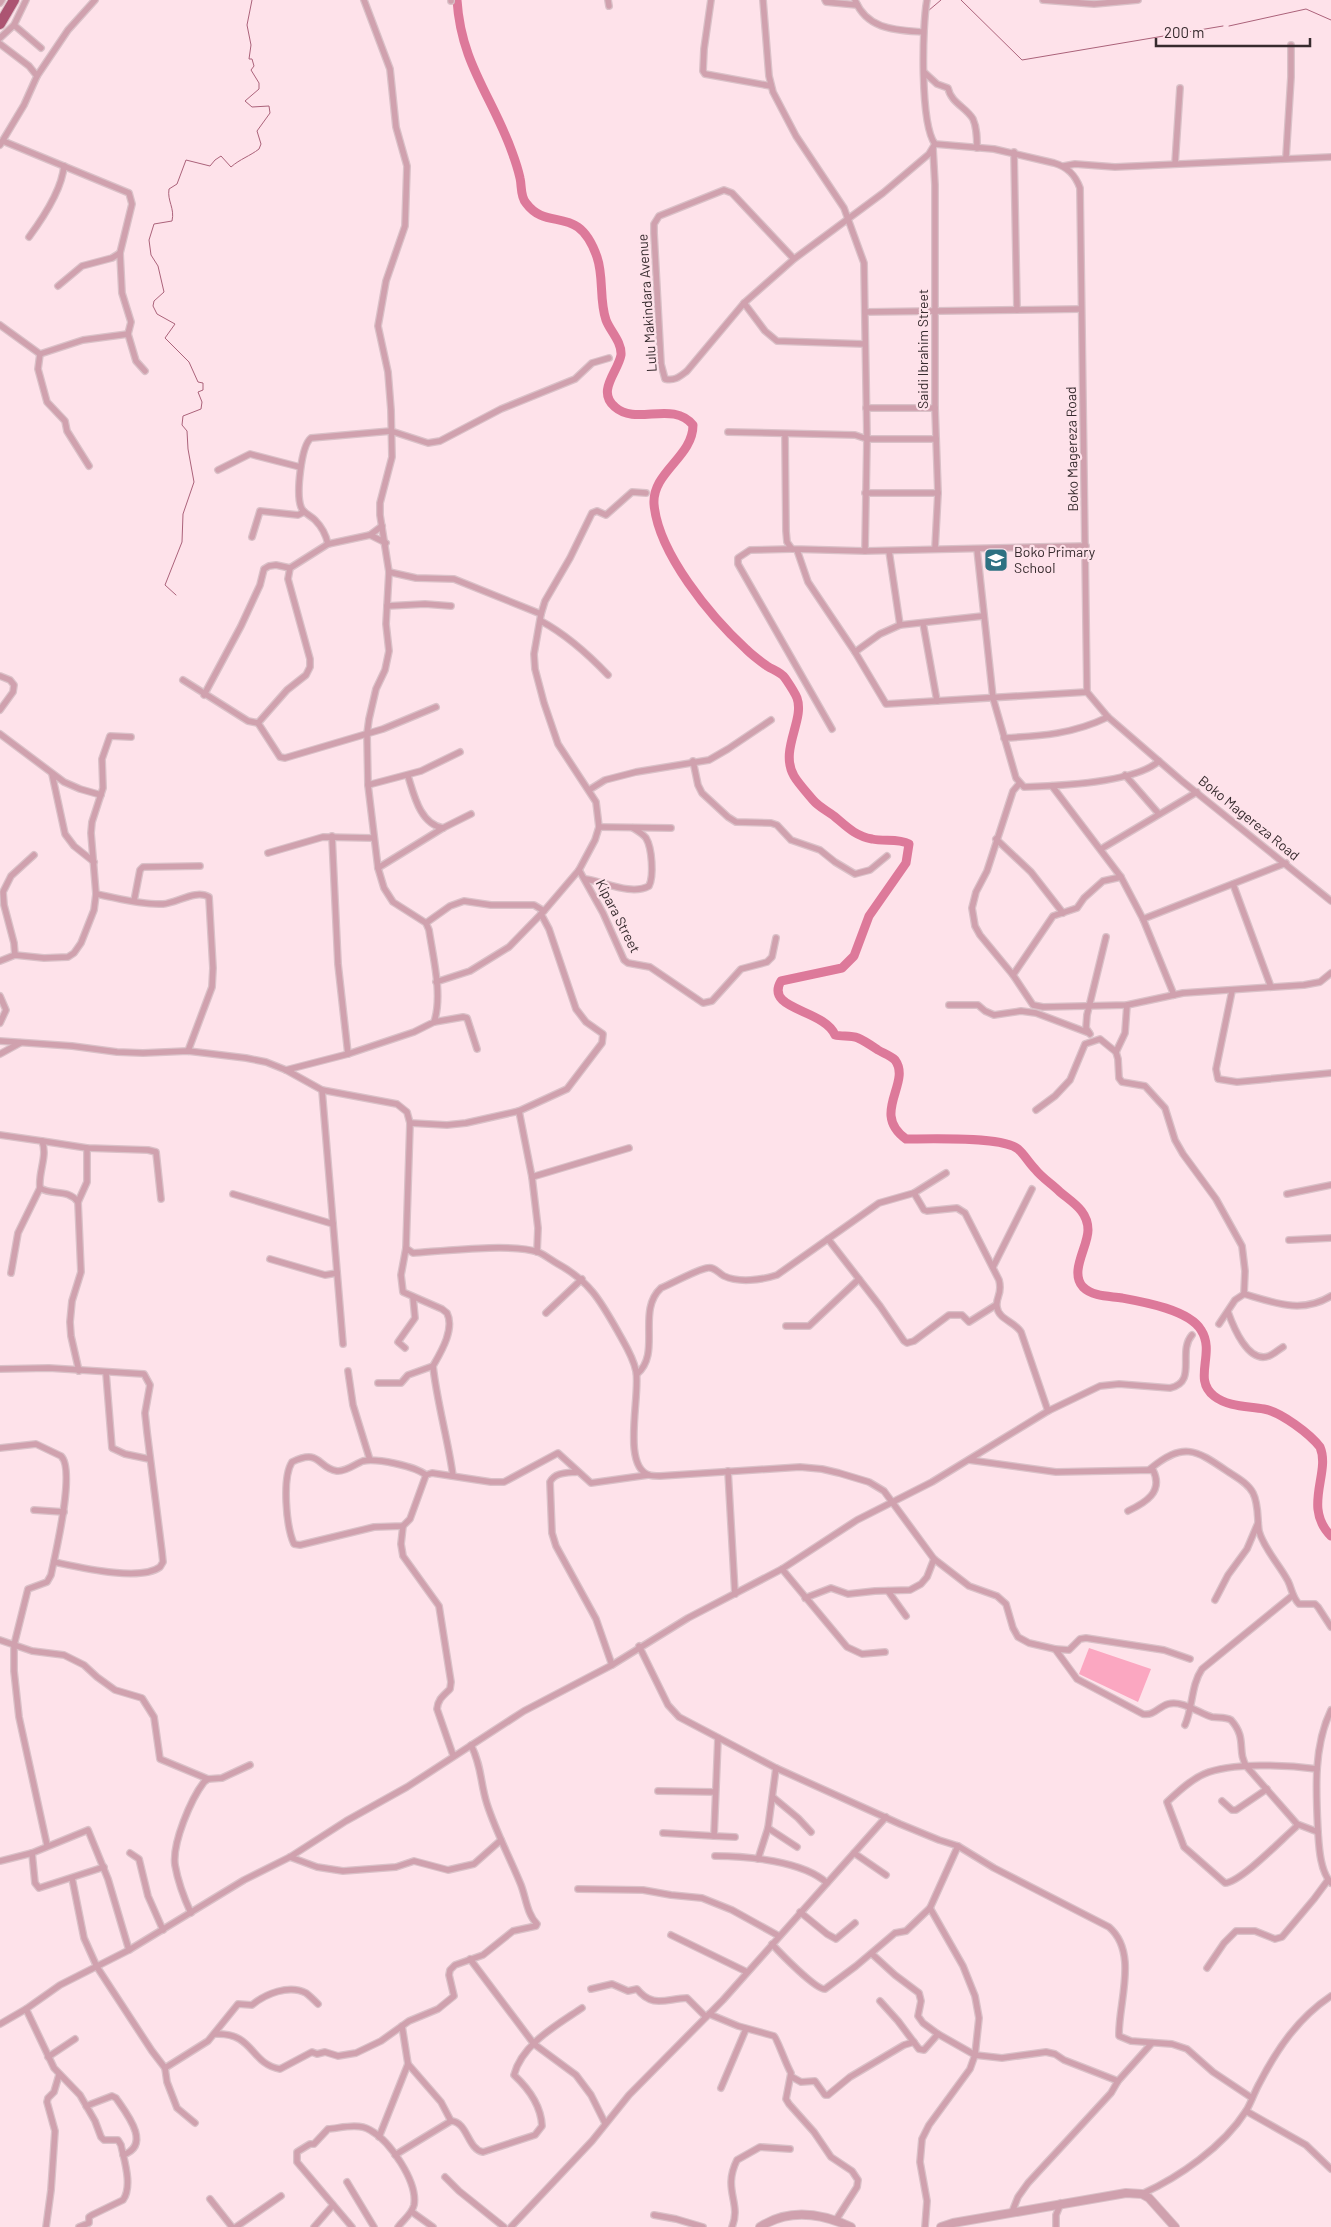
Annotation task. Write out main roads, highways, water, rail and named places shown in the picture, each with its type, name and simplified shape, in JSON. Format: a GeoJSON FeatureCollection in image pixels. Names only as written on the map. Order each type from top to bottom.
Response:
{"type":"FeatureCollection","features":[{"type":"Feature","properties":{"kind":"highway"},"geometry":{"type":"LineString","coordinates":[[0,24],[14,0]]}},
{"type":"Feature","properties":{"kind":"waterway"},"geometry":{"type":"LineString","coordinates":[[176,595],[165,585],[182,542],[183,514],[194,482],[187,431],[182,425],[183,416],[201,409],[202,402],[198,392],[203,390],[203,383],[198,382],[189,362],[165,338],[175,324],[157,314],[153,306],[154,301],[164,292],[158,266],[151,255],[149,240],[154,224],[172,221],[173,212],[169,189],[177,184],[186,160],[210,166],[221,156],[231,167],[259,149],[261,144],[257,131],[270,113],[269,106],[252,107],[245,101],[259,89],[259,83],[251,70],[254,66],[252,59],[249,59],[251,45],[247,25],[252,0]]}},
{"type":"Feature","properties":{"kind":"waterway"},"geometry":{"type":"LineString","coordinates":[[457,0],[464,43],[478,79],[512,152],[521,181],[524,200],[535,212],[572,224],[581,230],[589,240],[597,257],[606,320],[621,350],[619,361],[608,388],[610,401],[615,407],[624,412],[633,414],[675,414],[685,418],[693,425],[687,446],[665,473],[655,493],[654,504],[665,543],[688,583],[717,620],[751,653],[783,676],[797,698],[798,716],[789,756],[794,776],[803,788],[818,805],[856,833],[866,838],[900,841],[909,844],[906,863],[869,916],[854,956],[842,968],[781,981],[778,991],[781,998],[788,1004],[829,1026],[835,1035],[858,1038],[895,1060],[899,1069],[899,1078],[893,1098],[891,1119],[896,1129],[906,1139],[964,1139],[1009,1145],[1018,1149],[1041,1175],[1079,1208],[1083,1213],[1088,1230],[1078,1267],[1079,1281],[1083,1287],[1092,1293],[1154,1305],[1187,1317],[1201,1330],[1205,1339],[1205,1382],[1214,1396],[1232,1404],[1264,1409],[1279,1414],[1302,1430],[1320,1447],[1322,1468],[1318,1502],[1319,1514],[1323,1525],[1331,1536]]}},
{"type":"Feature","properties":{"kind":"waterway"},"geometry":{"type":"LineString","coordinates":[[928,11],[941,0]]}},
{"type":"Feature","properties":{"kind":"waterway"},"geometry":{"type":"LineString","coordinates":[[961,0],[1022,60],[1223,26]]}},
{"type":"Feature","properties":{"kind":"waterway"},"geometry":{"type":"LineString","coordinates":[[1229,26],[1306,9],[1331,20]]}},
{"type":"Feature","properties":{"kind":"place","name":"Boko Primary School"},"geometry":{"type":"Point","coordinates":[996,560]}}]}
